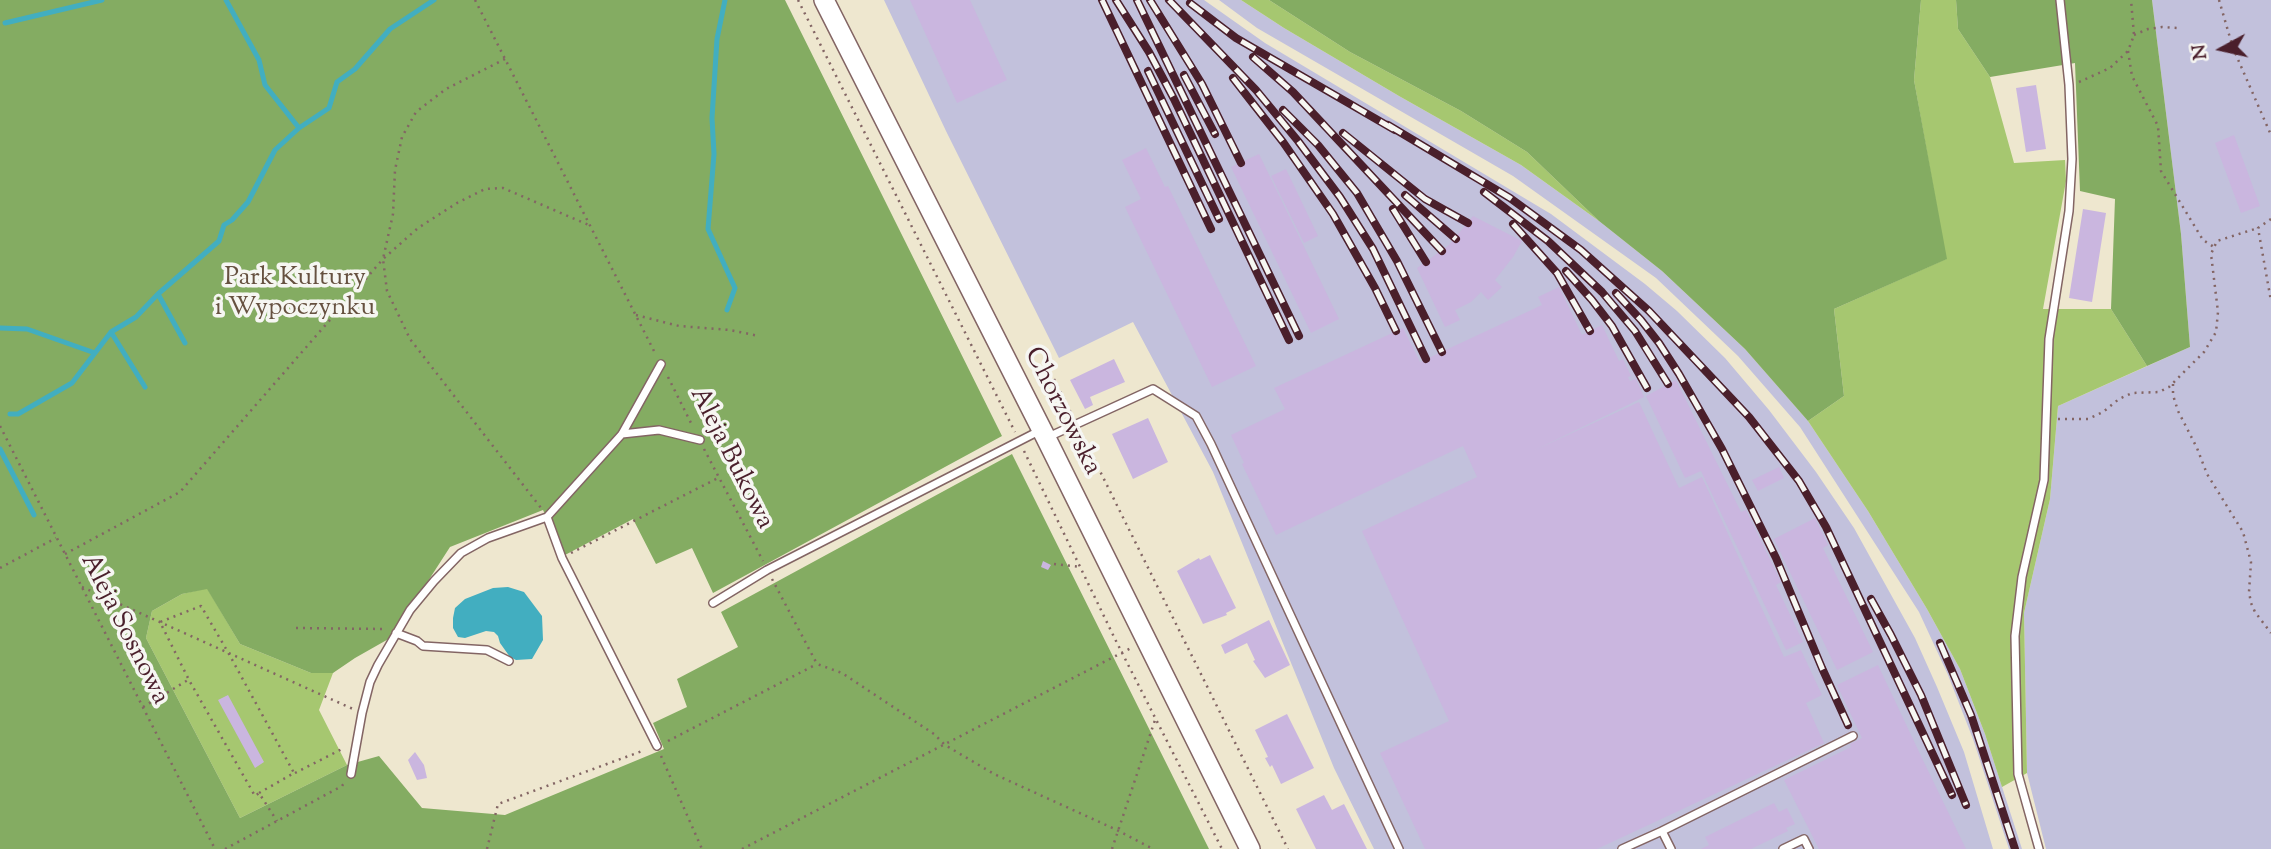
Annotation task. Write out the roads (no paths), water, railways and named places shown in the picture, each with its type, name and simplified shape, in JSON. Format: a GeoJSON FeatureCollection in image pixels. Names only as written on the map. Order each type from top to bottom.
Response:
{"type":"FeatureCollection","features":[{"type":"Feature","properties":{"kind":"main road","name":"Chorzowska"},"geometry":{"type":"LineString","coordinates":[[824,0],[1250,849]]}},
{"type":"Feature","properties":{"kind":"lane"},"geometry":{"type":"LineString","coordinates":[[2039,849],[2018,774],[2015,636],[2022,577],[2044,480],[2049,339],[2069,211],[2069,85],[2060,0]]}},
{"type":"Feature","properties":{"kind":"lane"},"geometry":{"type":"LineString","coordinates":[[351,774],[362,713],[378,665],[398,631],[434,581],[461,553],[488,538],[547,517],[622,434],[661,364]]}},
{"type":"Feature","properties":{"kind":"lane"},"geometry":{"type":"LineString","coordinates":[[713,603],[768,570],[1019,441],[1076,424],[1153,388],[1196,416],[1211,444],[1399,849]]}},
{"type":"Feature","properties":{"kind":"lane"},"geometry":{"type":"LineString","coordinates":[[622,434],[659,430],[700,440]]}},
{"type":"Feature","properties":{"kind":"lane"},"geometry":{"type":"LineString","coordinates":[[547,517],[562,558],[657,746]]}},
{"type":"Feature","properties":{"kind":"lane"},"geometry":{"type":"LineString","coordinates":[[398,631],[423,646],[487,650],[509,661]]}},
{"type":"Feature","properties":{"kind":"lane"},"geometry":{"type":"LineString","coordinates":[[1622,849],[1853,736]]}},
{"type":"Feature","properties":{"kind":"lane"},"geometry":{"type":"LineString","coordinates":[[1662,831],[1671,849]]}},
{"type":"Feature","properties":{"kind":"lane"},"geometry":{"type":"LineString","coordinates":[[1783,849],[1804,839],[1809,849]]}},
{"type":"Feature","properties":{"kind":"water"},"geometry":{"type":"Polygon","coordinates":[[[508,587],[524,592],[542,616],[543,640],[532,659],[516,660],[510,657],[494,632],[486,631],[465,638],[458,637],[453,628],[455,608],[465,599],[493,588],[508,587]]]}},
{"type":"Feature","properties":{"kind":"waterway"},"geometry":{"type":"LineString","coordinates":[[5,23],[102,0]]}},
{"type":"Feature","properties":{"kind":"waterway"},"geometry":{"type":"LineString","coordinates":[[226,0],[259,60],[265,85],[299,128]]}},
{"type":"Feature","properties":{"kind":"waterway"},"geometry":{"type":"LineString","coordinates":[[10,414],[18,414],[72,383],[111,332],[136,317],[158,294],[219,241],[224,225],[248,202],[275,150],[299,128],[329,108],[337,82],[355,69],[390,29],[434,0]]}},
{"type":"Feature","properties":{"kind":"waterway"},"geometry":{"type":"LineString","coordinates":[[725,0],[717,39],[712,118],[714,154],[708,229],[735,288],[727,310]]}},
{"type":"Feature","properties":{"kind":"waterway"},"geometry":{"type":"LineString","coordinates":[[158,294],[185,343]]}},
{"type":"Feature","properties":{"kind":"waterway"},"geometry":{"type":"LineString","coordinates":[[0,328],[27,329],[95,353]]}},
{"type":"Feature","properties":{"kind":"waterway"},"geometry":{"type":"LineString","coordinates":[[111,332],[145,387]]}},
{"type":"Feature","properties":{"kind":"waterway"},"geometry":{"type":"LineString","coordinates":[[0,449],[34,515]]}},
{"type":"Feature","properties":{"kind":"railway"},"geometry":{"type":"LineString","coordinates":[[1102,0],[1211,229]]}},
{"type":"Feature","properties":{"kind":"railway"},"geometry":{"type":"LineString","coordinates":[[1116,0],[1149,52],[1174,99],[1289,340]]}},
{"type":"Feature","properties":{"kind":"railway"},"geometry":{"type":"LineString","coordinates":[[1137,0],[1299,336]]}},
{"type":"Feature","properties":{"kind":"railway"},"geometry":{"type":"LineString","coordinates":[[1150,0],[1202,84],[1241,163]]}},
{"type":"Feature","properties":{"kind":"railway"},"geometry":{"type":"LineString","coordinates":[[1169,0],[1256,90],[1340,197],[1373,249],[1426,359]]}},
{"type":"Feature","properties":{"kind":"railway"},"geometry":{"type":"LineString","coordinates":[[1190,3],[1236,38],[1395,130]]}},
{"type":"Feature","properties":{"kind":"railway"},"geometry":{"type":"LineString","coordinates":[[1253,57],[1293,92],[1442,251]]}},
{"type":"Feature","properties":{"kind":"railway"},"geometry":{"type":"LineString","coordinates":[[1148,71],[1219,219]]}},
{"type":"Feature","properties":{"kind":"railway"},"geometry":{"type":"LineString","coordinates":[[1184,75],[1215,134]]}},
{"type":"Feature","properties":{"kind":"railway"},"geometry":{"type":"LineString","coordinates":[[1233,78],[1283,142],[1333,214],[1396,331]]}},
{"type":"Feature","properties":{"kind":"railway"},"geometry":{"type":"LineString","coordinates":[[1283,110],[1318,145],[1357,193],[1397,261],[1442,352]]}},
{"type":"Feature","properties":{"kind":"railway"},"geometry":{"type":"LineString","coordinates":[[1388,125],[1510,198],[1581,250],[1649,311],[1749,417],[1799,481],[1826,527],[1952,795]]}},
{"type":"Feature","properties":{"kind":"railway"},"geometry":{"type":"LineString","coordinates":[[1343,133],[1425,199],[1468,223]]}},
{"type":"Feature","properties":{"kind":"railway"},"geometry":{"type":"LineString","coordinates":[[1484,192],[1548,241],[1602,292],[1635,331],[1668,384]]}},
{"type":"Feature","properties":{"kind":"railway"},"geometry":{"type":"LineString","coordinates":[[1405,195],[1456,239]]}},
{"type":"Feature","properties":{"kind":"railway"},"geometry":{"type":"LineString","coordinates":[[1393,209],[1426,262]]}},
{"type":"Feature","properties":{"kind":"railway"},"geometry":{"type":"LineString","coordinates":[[1513,224],[1557,273],[1590,331]]}},
{"type":"Feature","properties":{"kind":"railway"},"geometry":{"type":"LineString","coordinates":[[1566,271],[1612,326],[1647,388]]}},
{"type":"Feature","properties":{"kind":"railway"},"geometry":{"type":"LineString","coordinates":[[1616,293],[1659,343],[1722,449],[1776,558],[1848,725]]}},
{"type":"Feature","properties":{"kind":"railway"},"geometry":{"type":"LineString","coordinates":[[1871,599],[1921,695],[1966,805]]}},
{"type":"Feature","properties":{"kind":"railway"},"geometry":{"type":"LineString","coordinates":[[1940,643],[1971,715],[2015,849]]}},
{"type":"Feature","properties":{"kind":"park label","name":"Park Kultury i Wypoczynku"},"geometry":{"type":"Point","coordinates":[295,295]}}]}
